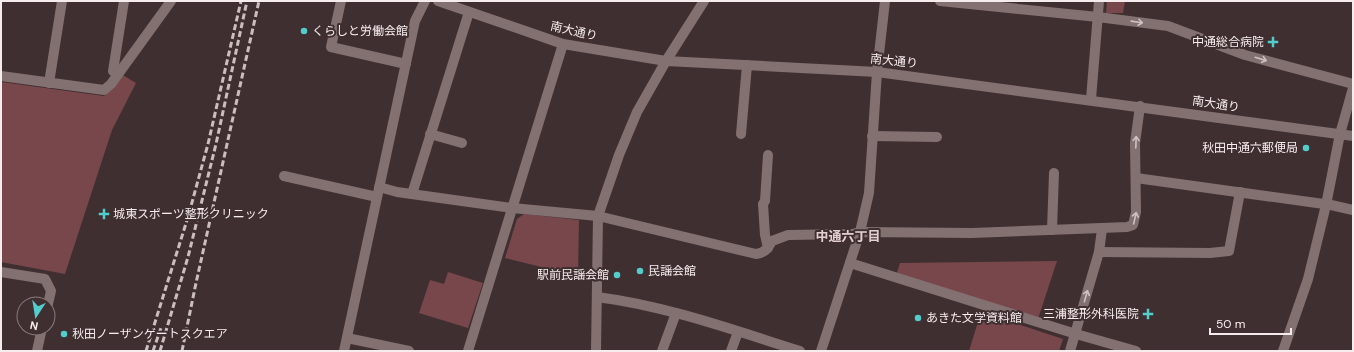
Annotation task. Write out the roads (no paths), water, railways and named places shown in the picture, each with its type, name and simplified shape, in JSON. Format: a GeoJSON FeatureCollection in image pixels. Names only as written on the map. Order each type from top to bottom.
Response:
{"type":"FeatureCollection","features":[{"type":"Feature","properties":{"kind":"street"},"geometry":{"type":"LineString","coordinates":[[49,83],[62,1]]}},
{"type":"Feature","properties":{"kind":"street"},"geometry":{"type":"LineString","coordinates":[[118,74],[113,71],[124,1]]}},
{"type":"Feature","properties":{"kind":"street"},"geometry":{"type":"LineString","coordinates":[[1,76],[104,90],[118,74],[171,1]]}},
{"type":"Feature","properties":{"kind":"street"},"geometry":{"type":"LineString","coordinates":[[341,1],[331,46],[406,64]]}},
{"type":"Feature","properties":{"kind":"street"},"geometry":{"type":"LineString","coordinates":[[344,351],[415,21],[425,1]]}},
{"type":"Feature","properties":{"kind":"street","name":"南大通り"},"geometry":{"type":"LineString","coordinates":[[438,1],[562,44],[666,61],[877,72],[1090,99],[1353,136]]}},
{"type":"Feature","properties":{"kind":"street"},"geometry":{"type":"LineString","coordinates":[[596,351],[598,216],[619,155],[637,112],[666,61],[704,1]]}},
{"type":"Feature","properties":{"kind":"street"},"geometry":{"type":"LineString","coordinates":[[821,351],[860,232],[869,193],[877,72],[885,1]]}},
{"type":"Feature","properties":{"kind":"street"},"geometry":{"type":"LineString","coordinates":[[940,1],[1098,16],[1168,26],[1245,55],[1353,84]]}},
{"type":"Feature","properties":{"kind":"street"},"geometry":{"type":"LineString","coordinates":[[1090,99],[1099,1]]}},
{"type":"Feature","properties":{"kind":"street"},"geometry":{"type":"LineString","coordinates":[[412,194],[469,12]]}},
{"type":"Feature","properties":{"kind":"street"},"geometry":{"type":"LineString","coordinates":[[468,351],[562,44]]}},
{"type":"Feature","properties":{"kind":"street"},"geometry":{"type":"LineString","coordinates":[[740,134],[747,65]]}},
{"type":"Feature","properties":{"kind":"street"},"geometry":{"type":"LineString","coordinates":[[1283,351],[1308,279],[1326,205],[1340,134],[1353,88]]}},
{"type":"Feature","properties":{"kind":"street"},"geometry":{"type":"LineString","coordinates":[[379,187],[397,192],[512,208],[598,216],[756,254],[762,254],[772,241],[788,235],[852,234],[860,232],[972,233],[1127,227],[1133,225],[1136,212],[1135,143],[1140,106]]}},
{"type":"Feature","properties":{"kind":"street"},"geometry":{"type":"LineString","coordinates":[[430,134],[462,143]]}},
{"type":"Feature","properties":{"kind":"street"},"geometry":{"type":"LineString","coordinates":[[872,136],[937,137]]}},
{"type":"Feature","properties":{"kind":"street"},"geometry":{"type":"LineString","coordinates":[[768,155],[764,204],[765,235],[768,248]]}},
{"type":"Feature","properties":{"kind":"street"},"geometry":{"type":"LineString","coordinates":[[1052,230],[1054,173]]}},
{"type":"Feature","properties":{"kind":"street"},"geometry":{"type":"LineString","coordinates":[[284,176],[377,197]]}},
{"type":"Feature","properties":{"kind":"street"},"geometry":{"type":"LineString","coordinates":[[1136,178],[1240,192],[1353,210]]}},
{"type":"Feature","properties":{"kind":"street"},"geometry":{"type":"LineString","coordinates":[[1099,252],[1210,253],[1229,251],[1240,192]]}},
{"type":"Feature","properties":{"kind":"street"},"geometry":{"type":"LineString","coordinates":[[1070,351],[1099,252],[1102,229]]}},
{"type":"Feature","properties":{"kind":"street"},"geometry":{"type":"LineString","coordinates":[[850,263],[1076,334],[1136,351]]}},
{"type":"Feature","properties":{"kind":"street"},"geometry":{"type":"LineString","coordinates":[[1,272],[45,279],[51,291],[50,296]]}},
{"type":"Feature","properties":{"kind":"street"},"geometry":{"type":"LineString","coordinates":[[597,297],[629,301],[676,313],[800,351]]}},
{"type":"Feature","properties":{"kind":"street"},"geometry":{"type":"LineString","coordinates":[[662,351],[676,313]]}},
{"type":"Feature","properties":{"kind":"street"},"geometry":{"type":"LineString","coordinates":[[731,351],[738,332]]}},
{"type":"Feature","properties":{"kind":"street"},"geometry":{"type":"LineString","coordinates":[[37,351],[40,336]]}},
{"type":"Feature","properties":{"kind":"street"},"geometry":{"type":"LineString","coordinates":[[347,338],[409,351]]}},
{"type":"Feature","properties":{"kind":"railway"},"geometry":{"type":"LineString","coordinates":[[146,351],[188,217],[208,144],[241,1]]}},
{"type":"Feature","properties":{"kind":"railway"},"geometry":{"type":"LineString","coordinates":[[160,351],[188,257],[216,144],[247,1]]}},
{"type":"Feature","properties":{"kind":"railway"},"geometry":{"type":"LineString","coordinates":[[182,351],[259,1]]}},
{"type":"Feature","properties":{"kind":"railway"},"geometry":{"type":"LineString","coordinates":[[153,351],[161,328]]}},
{"type":"Feature","properties":{"kind":"place","name":"くらしと労働会館"},"geometry":{"type":"Point","coordinates":[304,31]}},
{"type":"Feature","properties":{"kind":"place","name":"中通総合病院"},"geometry":{"type":"Point","coordinates":[1273,42]}},
{"type":"Feature","properties":{"kind":"place","name":"秋田中通六郵便局"},"geometry":{"type":"Point","coordinates":[1306,148]}},
{"type":"Feature","properties":{"kind":"place","name":"城東スポーツ整形クリニック"},"geometry":{"type":"Point","coordinates":[104,214]}},
{"type":"Feature","properties":{"kind":"place","name":"民謡会館"},"geometry":{"type":"Point","coordinates":[640,271]}},
{"type":"Feature","properties":{"kind":"place","name":"駅前民謡会館"},"geometry":{"type":"Point","coordinates":[617,275]}},
{"type":"Feature","properties":{"kind":"place","name":"三浦整形外科医院"},"geometry":{"type":"Point","coordinates":[1148,314]}},
{"type":"Feature","properties":{"kind":"place","name":"あきた文学資料館"},"geometry":{"type":"Point","coordinates":[918,318]}},
{"type":"Feature","properties":{"kind":"place","name":"秋田ノーザンゲートスクエア"},"geometry":{"type":"Point","coordinates":[64,334]}},
{"type":"Feature","properties":{"kind":"district","name":"中通六丁目"},"geometry":{"type":"Point","coordinates":[848,236]}}]}
